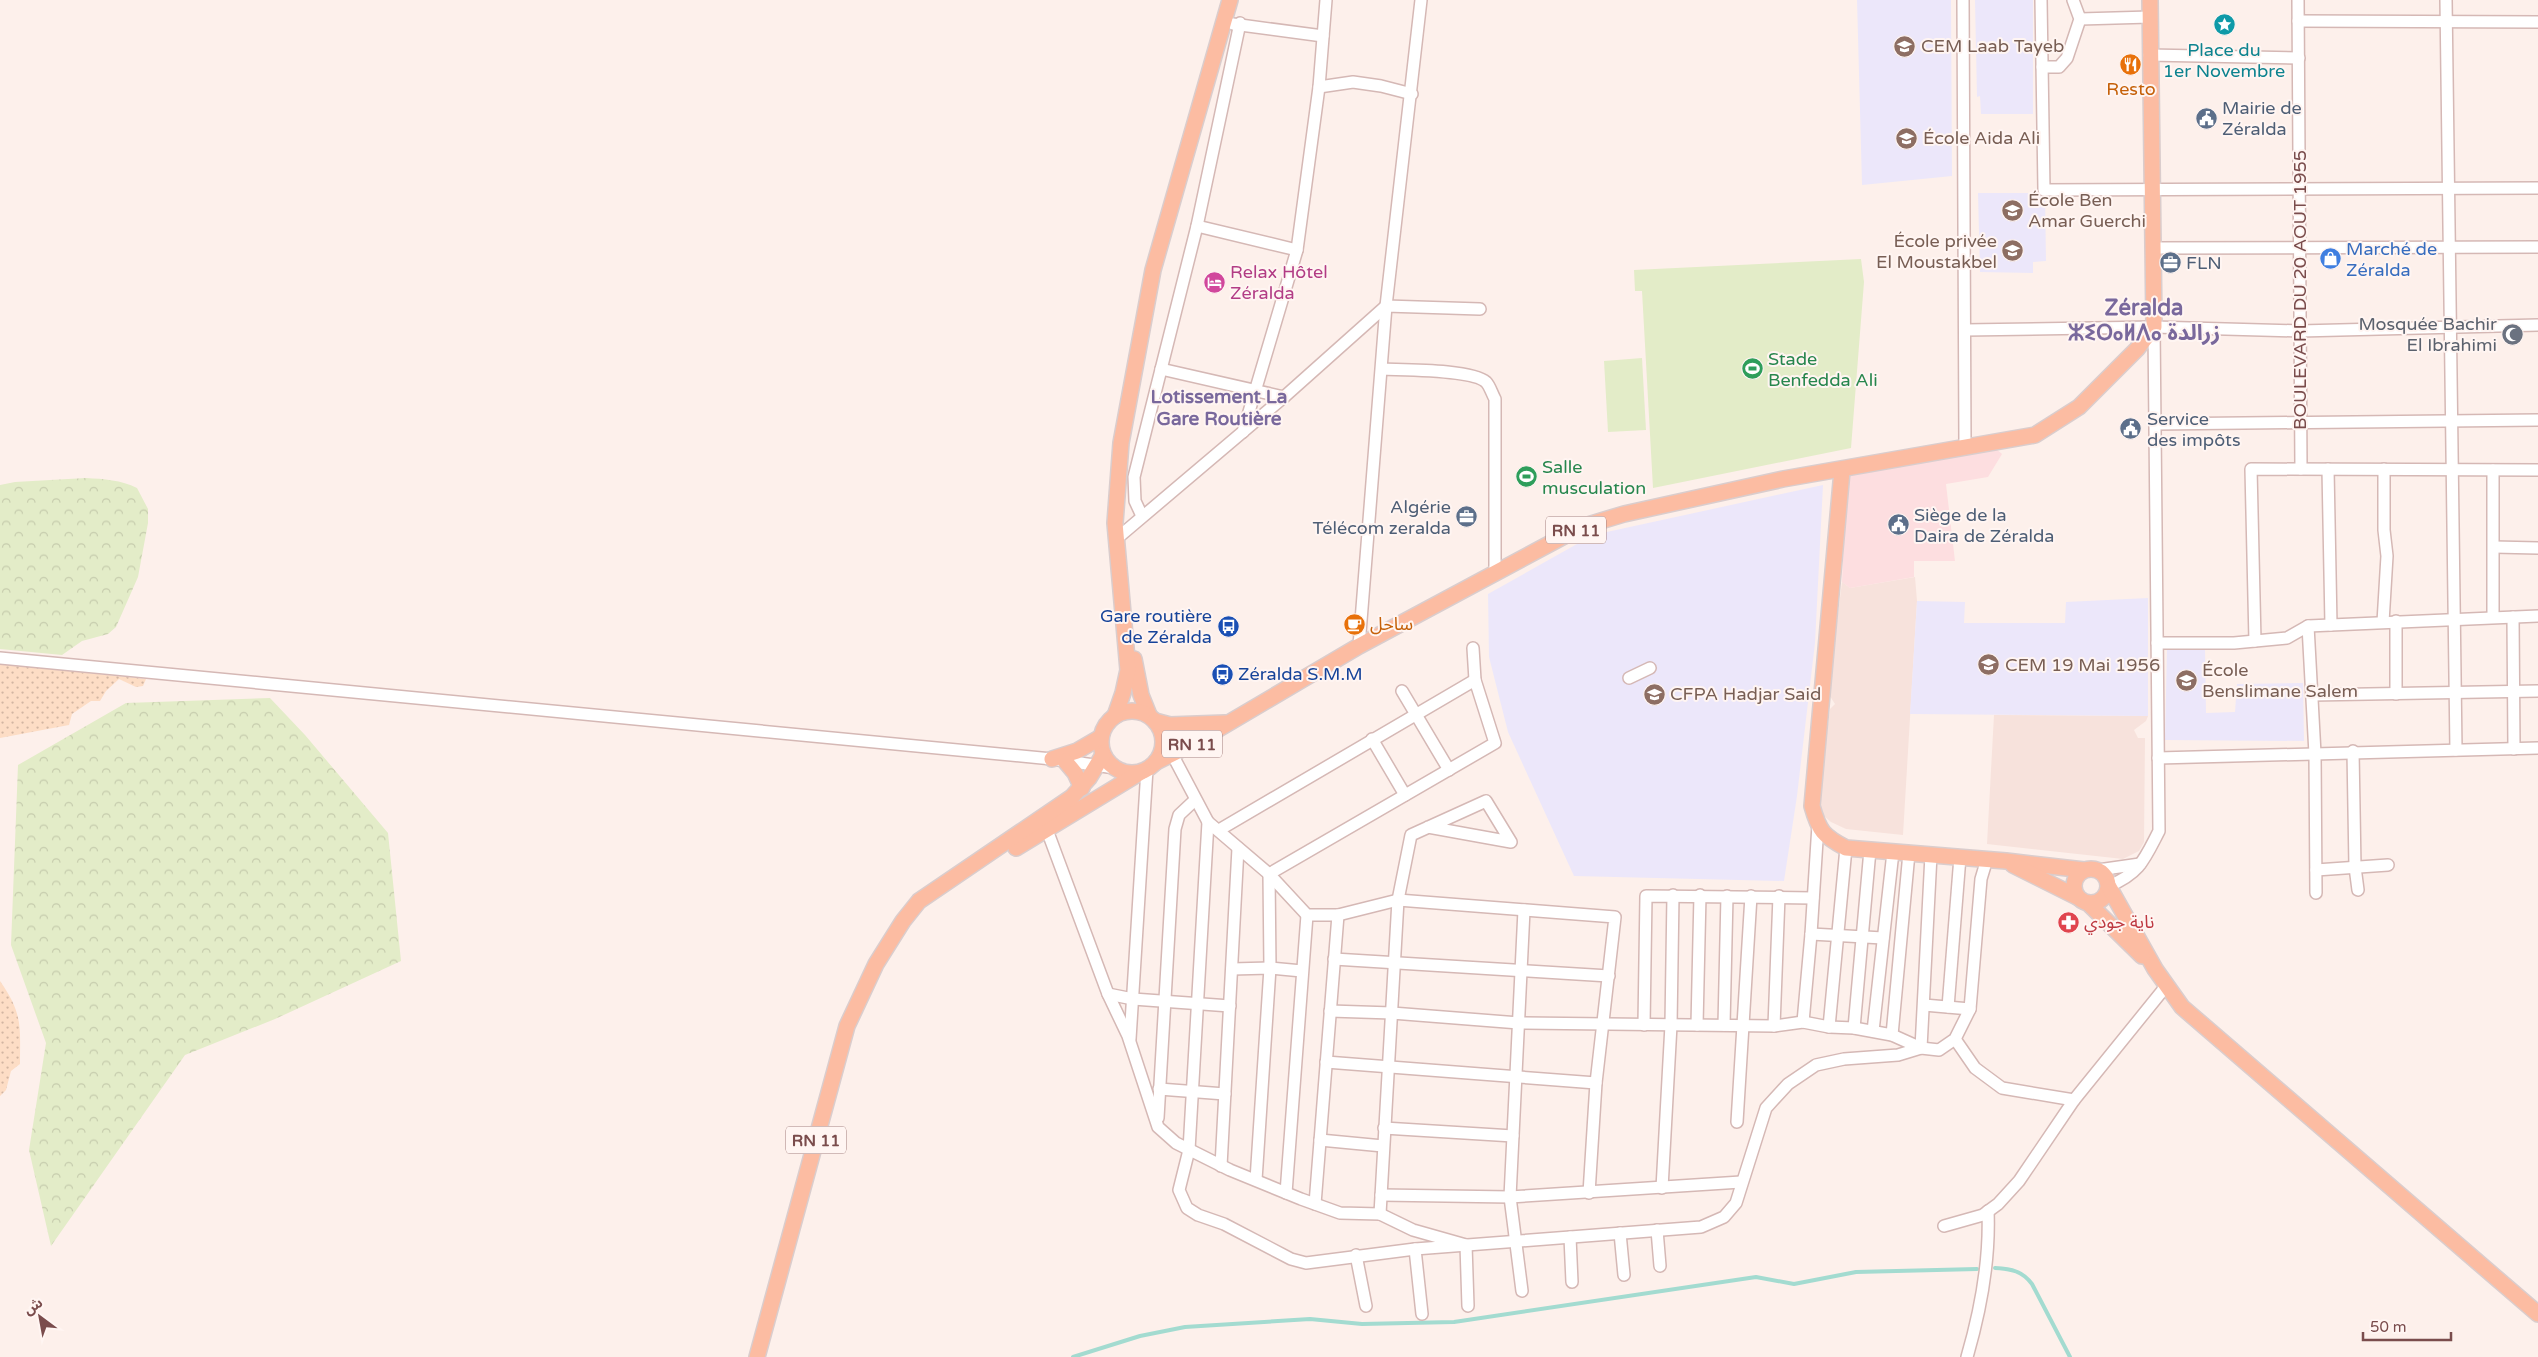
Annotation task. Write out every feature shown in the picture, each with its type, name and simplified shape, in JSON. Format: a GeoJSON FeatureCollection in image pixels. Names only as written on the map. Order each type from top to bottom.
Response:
{"type":"FeatureCollection","features":[{"type":"Feature","properties":{"kind":"main road"},"geometry":{"type":"LineString","coordinates":[[897,932],[911,910],[929,892],[1022,832],[1082,788],[1100,760],[1103,729],[1115,716],[1126,684],[1128,663],[1115,537],[1121,443],[1153,270],[1230,0]]}},
{"type":"Feature","properties":{"kind":"main road"},"geometry":{"type":"LineString","coordinates":[[2150,0],[2149,55],[2154,327]]}},
{"type":"Feature","properties":{"kind":"main road","name":"RN 11"},"geometry":{"type":"LineString","coordinates":[[757,1357],[847,1026],[876,964],[897,932],[922,908],[949,887],[1047,830],[1148,767],[1360,646],[1581,527],[1624,514],[1782,480],[2035,435],[2079,407],[2137,349],[2154,327]]}},
{"type":"Feature","properties":{"kind":"main road"},"geometry":{"type":"LineString","coordinates":[[1842,470],[1812,806],[1825,837],[1846,848],[1987,859],[2091,870],[2106,877],[2109,887],[2156,970],[2182,1007],[2538,1314]]}},
{"type":"Feature","properties":{"kind":"main road"},"geometry":{"type":"LineString","coordinates":[[1100,760],[1123,772],[1148,767],[1163,746],[1160,728],[1152,718],[1135,668],[1117,506]]}},
{"type":"Feature","properties":{"kind":"main road"},"geometry":{"type":"LineString","coordinates":[[1115,716],[1132,710],[1170,724],[1226,723]]}},
{"type":"Feature","properties":{"kind":"main road"},"geometry":{"type":"LineString","coordinates":[[1082,788],[1075,773],[1058,760],[1101,738]]}},
{"type":"Feature","properties":{"kind":"main road"},"geometry":{"type":"LineString","coordinates":[[2006,861],[2082,900],[2156,970]]}},
{"type":"Feature","properties":{"kind":"main road"},"geometry":{"type":"LineString","coordinates":[[2082,900],[2074,882],[2091,870]]}},
{"type":"Feature","properties":{"kind":"main road"},"geometry":{"type":"LineString","coordinates":[[2082,900],[2099,902],[2104,898],[2109,887]]}},
{"type":"Feature","properties":{"kind":"street"},"geometry":{"type":"LineString","coordinates":[[1243,432],[1297,250],[1319,87],[1326,0]]}},
{"type":"Feature","properties":{"kind":"street"},"geometry":{"type":"LineString","coordinates":[[1360,646],[1386,306],[1412,94],[1421,0]]}},
{"type":"Feature","properties":{"kind":"street"},"geometry":{"type":"LineString","coordinates":[[1963,0],[1965,446]]}},
{"type":"Feature","properties":{"kind":"street"},"geometry":{"type":"LineString","coordinates":[[2041,0],[2044,190],[2538,188]]}},
{"type":"Feature","properties":{"kind":"street"},"geometry":{"type":"LineString","coordinates":[[2042,67],[2064,64],[2080,19],[2073,0]]}},
{"type":"Feature","properties":{"kind":"street","name":"BOULEVARD DU 20 AOUT 1955"},"geometry":{"type":"LineString","coordinates":[[2298,0],[2301,469]]}},
{"type":"Feature","properties":{"kind":"street"},"geometry":{"type":"LineString","coordinates":[[2446,0],[2451,248],[2450,327],[2456,750]]}},
{"type":"Feature","properties":{"kind":"street"},"geometry":{"type":"LineString","coordinates":[[2080,19],[2150,17]]}},
{"type":"Feature","properties":{"kind":"street"},"geometry":{"type":"LineString","coordinates":[[2298,21],[2538,22]]}},
{"type":"Feature","properties":{"kind":"street"},"geometry":{"type":"LineString","coordinates":[[1142,516],[1135,501],[1134,477],[1197,226],[1240,23]]}},
{"type":"Feature","properties":{"kind":"street"},"geometry":{"type":"LineString","coordinates":[[1223,25],[1240,23],[1323,36]]}},
{"type":"Feature","properties":{"kind":"street"},"geometry":{"type":"LineString","coordinates":[[2149,55],[2298,58]]}},
{"type":"Feature","properties":{"kind":"street"},"geometry":{"type":"LineString","coordinates":[[1319,87],[1353,82],[1381,86],[1412,94]]}},
{"type":"Feature","properties":{"kind":"street"},"geometry":{"type":"LineString","coordinates":[[1197,226],[1297,250]]}},
{"type":"Feature","properties":{"kind":"street"},"geometry":{"type":"LineString","coordinates":[[2152,248],[2538,247]]}},
{"type":"Feature","properties":{"kind":"street"},"geometry":{"type":"LineString","coordinates":[[1121,535],[1284,397],[1386,306],[1480,309]]}},
{"type":"Feature","properties":{"kind":"street"},"geometry":{"type":"LineString","coordinates":[[1965,330],[2154,327],[2300,330],[2538,325]]}},
{"type":"Feature","properties":{"kind":"street"},"geometry":{"type":"LineString","coordinates":[[2109,887],[2130,877],[2140,864],[2159,831],[2154,327]]}},
{"type":"Feature","properties":{"kind":"street"},"geometry":{"type":"LineString","coordinates":[[1382,369],[1469,374],[1486,382],[1490,388],[1495,399],[1495,574]]}},
{"type":"Feature","properties":{"kind":"street"},"geometry":{"type":"LineString","coordinates":[[1161,370],[1284,397]]}},
{"type":"Feature","properties":{"kind":"street"},"geometry":{"type":"LineString","coordinates":[[2156,424],[2538,420]]}},
{"type":"Feature","properties":{"kind":"street"},"geometry":{"type":"LineString","coordinates":[[2255,641],[2251,469],[2538,470]]}},
{"type":"Feature","properties":{"kind":"street"},"geometry":{"type":"LineString","coordinates":[[2328,469],[2331,625]]}},
{"type":"Feature","properties":{"kind":"street"},"geometry":{"type":"LineString","coordinates":[[2383,622],[2387,556],[2384,530],[2384,469]]}},
{"type":"Feature","properties":{"kind":"street"},"geometry":{"type":"LineString","coordinates":[[2492,470],[2493,617]]}},
{"type":"Feature","properties":{"kind":"street"},"geometry":{"type":"LineString","coordinates":[[2494,547],[2538,548]]}},
{"type":"Feature","properties":{"kind":"street"},"geometry":{"type":"LineString","coordinates":[[2157,643],[2255,641],[2287,638],[2308,626],[2454,618],[2538,616]]}},
{"type":"Feature","properties":{"kind":"street"},"geometry":{"type":"LineString","coordinates":[[2513,617],[2514,749]]}},
{"type":"Feature","properties":{"kind":"street"},"geometry":{"type":"LineString","coordinates":[[2396,621],[2396,694]]}},
{"type":"Feature","properties":{"kind":"street"},"geometry":{"type":"LineString","coordinates":[[2308,626],[2315,754],[2316,893]]}},
{"type":"Feature","properties":{"kind":"street"},"geometry":{"type":"LineString","coordinates":[[1269,874],[1495,743],[1475,680],[1473,648]]}},
{"type":"Feature","properties":{"kind":"street"},"geometry":{"type":"LineString","coordinates":[[0,658],[1058,760],[1100,760]]}},
{"type":"Feature","properties":{"kind":"street"},"geometry":{"type":"LineString","coordinates":[[1628,678],[1650,668]]}},
{"type":"Feature","properties":{"kind":"street"},"geometry":{"type":"LineString","coordinates":[[1219,830],[1372,738],[1475,680]]}},
{"type":"Feature","properties":{"kind":"street"},"geometry":{"type":"LineString","coordinates":[[1402,691],[1448,770]]}},
{"type":"Feature","properties":{"kind":"street"},"geometry":{"type":"LineString","coordinates":[[2312,695],[2538,691]]}},
{"type":"Feature","properties":{"kind":"street"},"geometry":{"type":"LineString","coordinates":[[1372,738],[1406,795]]}},
{"type":"Feature","properties":{"kind":"street"},"geometry":{"type":"LineString","coordinates":[[2158,758],[2315,754],[2353,751],[2538,748]]}},
{"type":"Feature","properties":{"kind":"street"},"geometry":{"type":"LineString","coordinates":[[2353,751],[2355,867],[2358,890]]}},
{"type":"Feature","properties":{"kind":"street"},"geometry":{"type":"LineString","coordinates":[[1172,754],[1208,822],[1269,874],[1306,915],[1286,1192]]}},
{"type":"Feature","properties":{"kind":"street"},"geometry":{"type":"LineString","coordinates":[[1130,1042],[1148,767]]}},
{"type":"Feature","properties":{"kind":"street"},"geometry":{"type":"LineString","coordinates":[[1158,1127],[1174,829],[1184,809],[1195,800]]}},
{"type":"Feature","properties":{"kind":"street"},"geometry":{"type":"LineString","coordinates":[[1380,1214],[1387,1068],[1396,963],[1398,900],[1411,835],[1428,827],[1486,801],[1511,842],[1428,827]]}},
{"type":"Feature","properties":{"kind":"street"},"geometry":{"type":"LineString","coordinates":[[1208,822],[1199,1004],[1189,1150],[1179,1190],[1187,1208],[1198,1215],[1224,1224],[1291,1259],[1306,1263],[1356,1255],[1415,1249],[1701,1227],[1724,1216],[1736,1202],[1766,1108],[1788,1084],[1816,1065],[1844,1059],[1898,1055],[1921,1048]]}},
{"type":"Feature","properties":{"kind":"street"},"geometry":{"type":"LineString","coordinates":[[1803,1022],[1814,898],[1818,824]]}},
{"type":"Feature","properties":{"kind":"street"},"geometry":{"type":"LineString","coordinates":[[1047,830],[1108,994],[1130,1042],[1158,1127],[1176,1143],[1221,1166],[1316,1204],[1340,1213],[1380,1214],[1413,1230],[1466,1245]]}},
{"type":"Feature","properties":{"kind":"street"},"geometry":{"type":"LineString","coordinates":[[1221,1166],[1238,848]]}},
{"type":"Feature","properties":{"kind":"street"},"geometry":{"type":"LineString","coordinates":[[1829,1027],[1846,848]]}},
{"type":"Feature","properties":{"kind":"street"},"geometry":{"type":"LineString","coordinates":[[1854,1028],[1870,850]]}},
{"type":"Feature","properties":{"kind":"street"},"geometry":{"type":"LineString","coordinates":[[1873,1031],[1893,852]]}},
{"type":"Feature","properties":{"kind":"street"},"geometry":{"type":"LineString","coordinates":[[1892,1035],[1909,853]]}},
{"type":"Feature","properties":{"kind":"street"},"geometry":{"type":"LineString","coordinates":[[1921,1048],[1931,855]]}},
{"type":"Feature","properties":{"kind":"street"},"geometry":{"type":"LineString","coordinates":[[1948,1007],[1960,857]]}},
{"type":"Feature","properties":{"kind":"street"},"geometry":{"type":"LineString","coordinates":[[1330,1011],[1392,1012],[1519,1023],[1774,1026],[1803,1022],[1829,1027],[1873,1031],[1892,1035],[1921,1048],[1939,1050],[1955,1039],[1970,1010],[1981,879],[1987,859]]}},
{"type":"Feature","properties":{"kind":"street"},"geometry":{"type":"LineString","coordinates":[[2091,870],[2140,864]]}},
{"type":"Feature","properties":{"kind":"street"},"geometry":{"type":"LineString","coordinates":[[2316,870],[2388,865]]}},
{"type":"Feature","properties":{"kind":"street"},"geometry":{"type":"LineString","coordinates":[[1256,1180],[1270,968],[1269,874]]}},
{"type":"Feature","properties":{"kind":"street"},"geometry":{"type":"LineString","coordinates":[[1662,1188],[1671,1025],[1673,895]]}},
{"type":"Feature","properties":{"kind":"street"},"geometry":{"type":"LineString","coordinates":[[1644,1025],[1646,896],[1700,895],[1814,898]]}},
{"type":"Feature","properties":{"kind":"street"},"geometry":{"type":"LineString","coordinates":[[1697,1025],[1700,895]]}},
{"type":"Feature","properties":{"kind":"street"},"geometry":{"type":"LineString","coordinates":[[1724,1025],[1727,896]]}},
{"type":"Feature","properties":{"kind":"street"},"geometry":{"type":"LineString","coordinates":[[1737,1122],[1745,1026],[1751,896]]}},
{"type":"Feature","properties":{"kind":"street"},"geometry":{"type":"LineString","coordinates":[[1774,1026],[1779,896]]}},
{"type":"Feature","properties":{"kind":"street"},"geometry":{"type":"LineString","coordinates":[[1306,915],[1338,915],[1398,900],[1615,917],[1610,976],[1602,1024],[1596,1083],[1589,1193]]}},
{"type":"Feature","properties":{"kind":"street"},"geometry":{"type":"LineString","coordinates":[[1522,1291],[1510,1197],[1523,971],[1524,910]]}},
{"type":"Feature","properties":{"kind":"street"},"geometry":{"type":"LineString","coordinates":[[1316,1204],[1338,915]]}},
{"type":"Feature","properties":{"kind":"street"},"geometry":{"type":"LineString","coordinates":[[1811,934],[1883,938]]}},
{"type":"Feature","properties":{"kind":"street"},"geometry":{"type":"LineString","coordinates":[[1334,959],[1610,976]]}},
{"type":"Feature","properties":{"kind":"street"},"geometry":{"type":"LineString","coordinates":[[1232,969],[1270,968],[1302,971]]}},
{"type":"Feature","properties":{"kind":"street"},"geometry":{"type":"LineString","coordinates":[[1944,1226],[1983,1215],[2019,1181],[2074,1100],[2167,985]]}},
{"type":"Feature","properties":{"kind":"street"},"geometry":{"type":"LineString","coordinates":[[1108,994],[1133,999],[1230,1006]]}},
{"type":"Feature","properties":{"kind":"street"},"geometry":{"type":"LineString","coordinates":[[1924,1005],[1970,1010]]}},
{"type":"Feature","properties":{"kind":"street"},"geometry":{"type":"LineString","coordinates":[[1955,1039],[1975,1068],[2002,1088],[2074,1100]]}},
{"type":"Feature","properties":{"kind":"street"},"geometry":{"type":"LineString","coordinates":[[1326,1062],[1596,1083]]}},
{"type":"Feature","properties":{"kind":"street"},"geometry":{"type":"LineString","coordinates":[[1159,1089],[1225,1094]]}},
{"type":"Feature","properties":{"kind":"street"},"geometry":{"type":"LineString","coordinates":[[1384,1128],[1513,1136]]}},
{"type":"Feature","properties":{"kind":"street"},"geometry":{"type":"LineString","coordinates":[[1320,1140],[1383,1146]]}},
{"type":"Feature","properties":{"kind":"street"},"geometry":{"type":"LineString","coordinates":[[1380,1195],[1510,1197],[1741,1182]]}},
{"type":"Feature","properties":{"kind":"street"},"geometry":{"type":"LineString","coordinates":[[1967,1357],[1979,1316],[1989,1247],[1988,1211]]}},
{"type":"Feature","properties":{"kind":"street"},"geometry":{"type":"LineString","coordinates":[[1657,1230],[1660,1266]]}},
{"type":"Feature","properties":{"kind":"street"},"geometry":{"type":"LineString","coordinates":[[1620,1233],[1624,1275]]}},
{"type":"Feature","properties":{"kind":"street"},"geometry":{"type":"LineString","coordinates":[[1570,1237],[1572,1282]]}},
{"type":"Feature","properties":{"kind":"street"},"geometry":{"type":"LineString","coordinates":[[1466,1245],[1468,1306]]}},
{"type":"Feature","properties":{"kind":"street"},"geometry":{"type":"LineString","coordinates":[[1415,1249],[1422,1314]]}},
{"type":"Feature","properties":{"kind":"street"},"geometry":{"type":"LineString","coordinates":[[1356,1255],[1366,1306]]}},
{"type":"Feature","properties":{"kind":"shaded area"},"geometry":{"type":"Polygon","coordinates":[[[1857,0],[1951,0],[1952,176],[1862,185],[1857,0]]]}},
{"type":"Feature","properties":{"kind":"shaded area"},"geometry":{"type":"Polygon","coordinates":[[[1975,0],[2033,0],[2033,114],[1981,114],[1980,96],[1977,97],[1975,0]]]}},
{"type":"Feature","properties":{"kind":"shaded area"},"geometry":{"type":"Polygon","coordinates":[[[1978,193],[2045,193],[2046,261],[2033,262],[2033,273],[1980,272],[1978,193]]]}},
{"type":"Feature","properties":{"kind":"shaded area","name":"Siège de la Daira de Zéralda"},"geometry":{"type":"Polygon","coordinates":[[[1995,448],[2002,454],[1988,477],[1946,484],[1955,561],[1914,561],[1914,577],[1850,588],[1842,582],[1847,476],[1995,448]]]}},
{"type":"Feature","properties":{"kind":"shaded area","name":"CFPA Hadjar Said"},"geometry":{"type":"Polygon","coordinates":[[[1823,485],[1815,643],[1797,796],[1784,881],[1574,876],[1508,732],[1489,657],[1488,594],[1593,535],[1823,485]]]}},
{"type":"Feature","properties":{"kind":"shaded area"},"geometry":{"type":"Polygon","coordinates":[[[1915,577],[1917,601],[1903,835],[1846,829],[1831,822],[1823,815],[1819,798],[1830,709],[1835,704],[1828,693],[1842,582],[1850,588],[1915,577]]]}},
{"type":"Feature","properties":{"kind":"shaded area","name":"CEM 19 Mai 1956"},"geometry":{"type":"Polygon","coordinates":[[[2148,598],[2148,716],[1910,714],[1917,601],[1965,602],[1964,623],[2065,623],[2066,602],[2148,598]]]}},
{"type":"Feature","properties":{"kind":"shaded area"},"geometry":{"type":"Polygon","coordinates":[[[2205,647],[2206,713],[2235,712],[2237,684],[2303,683],[2304,741],[2165,740],[2167,648],[2205,647]]]}},
{"type":"Feature","properties":{"kind":"shaded area"},"geometry":{"type":"Polygon","coordinates":[[[1994,715],[2148,716],[2146,721],[2134,730],[2138,738],[2145,738],[2144,842],[2139,851],[2123,859],[1987,844],[1994,715]]]}},
{"type":"Feature","properties":{"kind":"green space","name":"Stade Benfedda Ali"},"geometry":{"type":"Polygon","coordinates":[[[1861,259],[1864,282],[1851,448],[1653,488],[1642,291],[1635,291],[1634,270],[1861,259]]]}},
{"type":"Feature","properties":{"kind":"green space"},"geometry":{"type":"Polygon","coordinates":[[[1642,358],[1646,430],[1608,432],[1604,361],[1642,358]]]}},
{"type":"Feature","properties":{"kind":"green space"},"geometry":{"type":"Polygon","coordinates":[[[86,478],[106,479],[137,488],[148,509],[148,523],[138,577],[116,627],[108,634],[82,641],[62,655],[0,649],[0,485],[15,482],[86,478]]]}},
{"type":"Feature","properties":{"kind":"green space"},"geometry":{"type":"Polygon","coordinates":[[[270,698],[305,735],[388,833],[401,961],[275,1019],[185,1055],[51,1246],[29,1150],[46,1043],[11,945],[18,765],[126,703],[270,698]]]}},
{"type":"Feature","properties":{"kind":"sand"},"geometry":{"type":"Polygon","coordinates":[[[0,664],[146,679],[143,686],[136,687],[119,679],[106,691],[100,701],[91,701],[72,714],[69,725],[0,738],[0,664]]]}},
{"type":"Feature","properties":{"kind":"sand"},"geometry":{"type":"Polygon","coordinates":[[[0,981],[13,1003],[19,1021],[20,1064],[11,1071],[6,1090],[0,1096],[0,981]]]}},
{"type":"Feature","properties":{"kind":"waterway"},"geometry":{"type":"LineString","coordinates":[[1995,1268],[2016,1272],[2024,1276],[2032,1284],[2070,1357]]}},
{"type":"Feature","properties":{"kind":"waterway"},"geometry":{"type":"LineString","coordinates":[[1073,1357],[1140,1336],[1185,1327],[1310,1319],[1362,1324],[1454,1322],[1756,1277],[1794,1284],[1856,1272],[1977,1269]]}},
{"type":"Feature","properties":{"kind":"place","name":"Place du 1er Novembre"},"geometry":{"type":"Point","coordinates":[2224,25]}},
{"type":"Feature","properties":{"kind":"place","name":"CEM Laab Tayeb"},"geometry":{"type":"Point","coordinates":[1905,46]}},
{"type":"Feature","properties":{"kind":"place","name":"Resto"},"geometry":{"type":"Point","coordinates":[2131,64]}},
{"type":"Feature","properties":{"kind":"place","name":"Mairie de Zéralda"},"geometry":{"type":"Point","coordinates":[2206,118]}},
{"type":"Feature","properties":{"kind":"place","name":"École Aida Ali"},"geometry":{"type":"Point","coordinates":[1907,138]}},
{"type":"Feature","properties":{"kind":"place","name":"École Ben Amar Guerchi"},"geometry":{"type":"Point","coordinates":[2012,210]}},
{"type":"Feature","properties":{"kind":"place","name":"École privée El Moustakbel"},"geometry":{"type":"Point","coordinates":[2013,251]}},
{"type":"Feature","properties":{"kind":"place","name":"Marché de Zéralda"},"geometry":{"type":"Point","coordinates":[2330,259]}},
{"type":"Feature","properties":{"kind":"place","name":"FLN"},"geometry":{"type":"Point","coordinates":[2170,263]}},
{"type":"Feature","properties":{"kind":"place","name":"Relax Hôtel Zéralda"},"geometry":{"type":"Point","coordinates":[1214,282]}},
{"type":"Feature","properties":{"kind":"place","name":"Mosquée Bachir El Ibrahimi"},"geometry":{"type":"Point","coordinates":[2513,334]}},
{"type":"Feature","properties":{"kind":"place","name":"Stade Benfedda Ali"},"geometry":{"type":"Point","coordinates":[1752,369]}},
{"type":"Feature","properties":{"kind":"place","name":"Service des impôts"},"geometry":{"type":"Point","coordinates":[2131,429]}},
{"type":"Feature","properties":{"kind":"place","name":"Salle musculation"},"geometry":{"type":"Point","coordinates":[1526,477]}},
{"type":"Feature","properties":{"kind":"place","name":"Algérie Télécom zeralda"},"geometry":{"type":"Point","coordinates":[1467,517]}},
{"type":"Feature","properties":{"kind":"place","name":"Siège de la Daira de Zéralda"},"geometry":{"type":"Point","coordinates":[1898,525]}},
{"type":"Feature","properties":{"kind":"place","name":"ساحل"},"geometry":{"type":"Point","coordinates":[1354,624]}},
{"type":"Feature","properties":{"kind":"place","name":"Gare routière de Zéralda"},"geometry":{"type":"Point","coordinates":[1228,626]}},
{"type":"Feature","properties":{"kind":"place","name":"CEM 19 Mai 1956"},"geometry":{"type":"Point","coordinates":[1989,665]}},
{"type":"Feature","properties":{"kind":"place","name":"Zéralda S.M.M"},"geometry":{"type":"Point","coordinates":[1222,674]}},
{"type":"Feature","properties":{"kind":"place","name":"École Benslimane Salem"},"geometry":{"type":"Point","coordinates":[2186,680]}},
{"type":"Feature","properties":{"kind":"place","name":"CFPA Hadjar Said"},"geometry":{"type":"Point","coordinates":[1654,694]}},
{"type":"Feature","properties":{"kind":"place","name":"ناية جودي"},"geometry":{"type":"Point","coordinates":[2068,922]}},
{"type":"Feature","properties":{"kind":"district","name":"Zéralda ⵣⵉⵔⴰⵍⴷⴰ زرالدة"},"geometry":{"type":"Point","coordinates":[2144,320]}},
{"type":"Feature","properties":{"kind":"district","name":"Lotissement La Gare Routière"},"geometry":{"type":"Point","coordinates":[1219,407]}}]}
